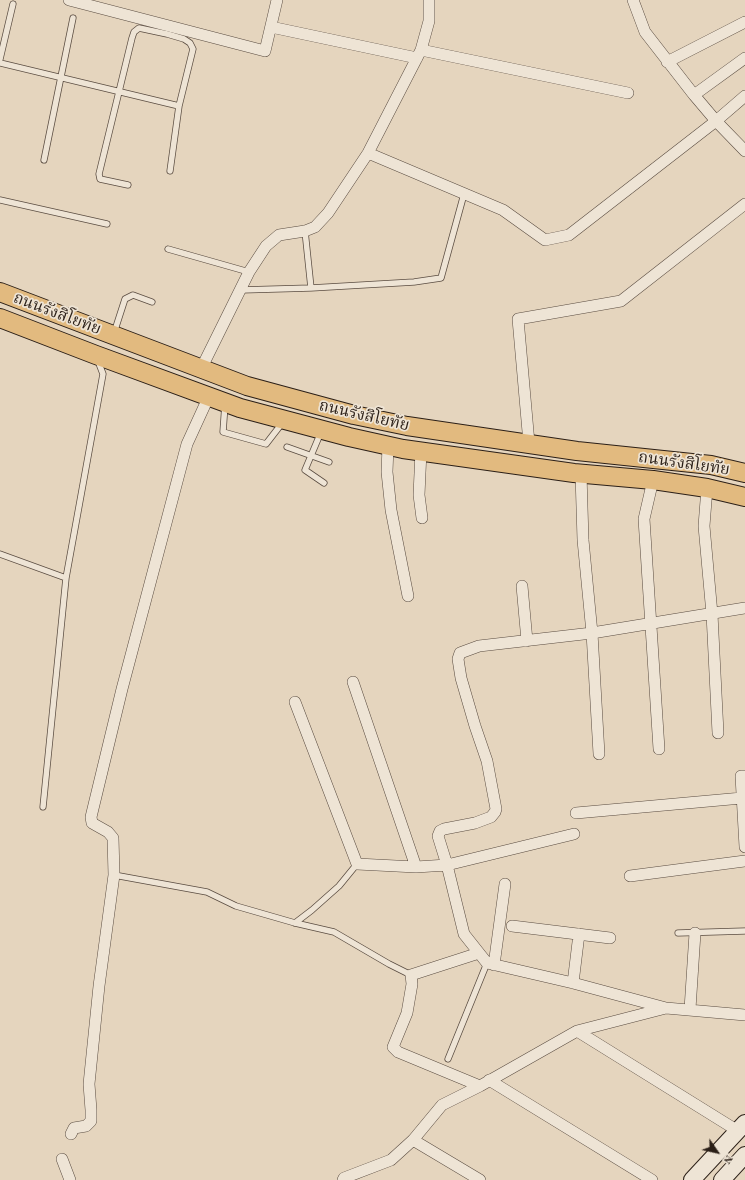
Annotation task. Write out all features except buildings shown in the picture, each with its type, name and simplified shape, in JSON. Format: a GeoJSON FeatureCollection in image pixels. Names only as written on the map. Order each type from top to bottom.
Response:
{"type":"FeatureCollection","features":[{"type":"Feature","properties":{"kind":"main road","name":"ถนนรังสิโยทัย"},"geometry":{"type":"LineString","coordinates":[[0,292],[248,386],[354,415],[407,426],[577,451],[711,465],[745,473]]}},
{"type":"Feature","properties":{"kind":"main road","name":"ถนนรังสิโยทัย"},"geometry":{"type":"LineString","coordinates":[[0,318],[240,408],[388,446],[577,474],[654,480],[706,488],[745,497]]}},
{"type":"Feature","properties":{"kind":"main road"},"geometry":{"type":"LineString","coordinates":[[577,451],[577,474]]}},
{"type":"Feature","properties":{"kind":"main road"},"geometry":{"type":"LineString","coordinates":[[692,1180],[741,1127]]}},
{"type":"Feature","properties":{"kind":"main road"},"geometry":{"type":"LineString","coordinates":[[722,1180],[745,1155]]}},
{"type":"Feature","properties":{"kind":"street"},"geometry":{"type":"LineString","coordinates":[[70,0],[265,51],[277,0]]}},
{"type":"Feature","properties":{"kind":"street"},"geometry":{"type":"LineString","coordinates":[[201,369],[249,272],[266,246],[279,235],[305,231],[316,227],[328,213],[368,153],[419,54],[428,21],[429,0]]}},
{"type":"Feature","properties":{"kind":"street"},"geometry":{"type":"LineString","coordinates":[[632,0],[645,32],[667,62],[716,121],[744,149]]}},
{"type":"Feature","properties":{"kind":"street"},"geometry":{"type":"LineString","coordinates":[[667,62],[745,22]]}},
{"type":"Feature","properties":{"kind":"street"},"geometry":{"type":"LineString","coordinates":[[271,28],[628,93]]}},
{"type":"Feature","properties":{"kind":"street"},"geometry":{"type":"LineString","coordinates":[[694,95],[745,58]]}},
{"type":"Feature","properties":{"kind":"street"},"geometry":{"type":"LineString","coordinates":[[368,153],[503,210],[545,240],[569,235],[716,121],[745,96]]}},
{"type":"Feature","properties":{"kind":"street"},"geometry":{"type":"LineString","coordinates":[[529,443],[518,319],[622,301],[745,204]]}},
{"type":"Feature","properties":{"kind":"street"},"geometry":{"type":"LineString","coordinates":[[71,1134],[74,1128],[86,1126],[91,1121],[89,1084],[99,986],[114,875],[113,838],[108,832],[92,823],[91,817],[120,695],[188,444],[217,399]]}},
{"type":"Feature","properties":{"kind":"street"},"geometry":{"type":"LineString","coordinates":[[388,446],[387,472],[391,510],[408,596]]}},
{"type":"Feature","properties":{"kind":"street"},"geometry":{"type":"LineString","coordinates":[[421,451],[419,494],[422,518]]}},
{"type":"Feature","properties":{"kind":"street"},"geometry":{"type":"LineString","coordinates":[[577,474],[592,633],[599,754]]}},
{"type":"Feature","properties":{"kind":"street"},"geometry":{"type":"LineString","coordinates":[[654,480],[644,519],[659,749]]}},
{"type":"Feature","properties":{"kind":"street"},"geometry":{"type":"LineString","coordinates":[[706,488],[704,526],[712,614],[718,733]]}},
{"type":"Feature","properties":{"kind":"street"},"geometry":{"type":"LineString","coordinates":[[522,586],[527,641]]}},
{"type":"Feature","properties":{"kind":"street"},"geometry":{"type":"LineString","coordinates":[[745,608],[592,633],[479,646],[460,653],[458,659],[461,678],[486,761],[496,809],[491,817],[475,823],[444,829],[440,831],[438,836],[447,865],[464,934],[490,964],[573,983],[666,1008],[745,1015]]}},
{"type":"Feature","properties":{"kind":"street"},"geometry":{"type":"LineString","coordinates":[[353,682],[416,867]]}},
{"type":"Feature","properties":{"kind":"street"},"geometry":{"type":"LineString","coordinates":[[295,702],[356,864],[416,867],[447,865],[574,834]]}},
{"type":"Feature","properties":{"kind":"street"},"geometry":{"type":"LineString","coordinates":[[745,776],[741,776],[745,847]]}},
{"type":"Feature","properties":{"kind":"street"},"geometry":{"type":"LineString","coordinates":[[576,813],[742,798]]}},
{"type":"Feature","properties":{"kind":"street"},"geometry":{"type":"LineString","coordinates":[[630,876],[745,861]]}},
{"type":"Feature","properties":{"kind":"street"},"geometry":{"type":"LineString","coordinates":[[490,964],[505,884]]}},
{"type":"Feature","properties":{"kind":"street"},"geometry":{"type":"LineString","coordinates":[[512,926],[610,938]]}},
{"type":"Feature","properties":{"kind":"street"},"geometry":{"type":"LineString","coordinates":[[690,1010],[695,932]]}},
{"type":"Feature","properties":{"kind":"street"},"geometry":{"type":"LineString","coordinates":[[573,983],[580,934]]}},
{"type":"Feature","properties":{"kind":"street"},"geometry":{"type":"LineString","coordinates":[[479,953],[411,975],[412,984],[407,1013],[393,1047],[398,1052],[484,1083],[652,1180]]}},
{"type":"Feature","properties":{"kind":"street"},"geometry":{"type":"LineString","coordinates":[[343,1180],[344,1178],[391,1160],[413,1140],[442,1105],[577,1031],[666,1008]]}},
{"type":"Feature","properties":{"kind":"street"},"geometry":{"type":"LineString","coordinates":[[577,1031],[741,1127]]}},
{"type":"Feature","properties":{"kind":"street"},"geometry":{"type":"LineString","coordinates":[[413,1140],[480,1180]]}},
{"type":"Feature","properties":{"kind":"street"},"geometry":{"type":"LineString","coordinates":[[62,1159],[70,1180]]}},
{"type":"Feature","properties":{"kind":"lane"},"geometry":{"type":"LineString","coordinates":[[0,59],[13,4]]}},
{"type":"Feature","properties":{"kind":"lane"},"geometry":{"type":"LineString","coordinates":[[44,160],[62,78],[73,18]]}},
{"type":"Feature","properties":{"kind":"lane"},"geometry":{"type":"LineString","coordinates":[[128,184],[100,179],[99,174],[132,38],[136,29],[138,28],[184,39],[190,43],[193,49],[179,106],[170,171]]}},
{"type":"Feature","properties":{"kind":"lane"},"geometry":{"type":"LineString","coordinates":[[0,64],[179,106]]}},
{"type":"Feature","properties":{"kind":"lane"},"geometry":{"type":"LineString","coordinates":[[240,290],[311,288],[414,282],[441,278],[464,194]]}},
{"type":"Feature","properties":{"kind":"lane"},"geometry":{"type":"LineString","coordinates":[[0,200],[107,224]]}},
{"type":"Feature","properties":{"kind":"lane"},"geometry":{"type":"LineString","coordinates":[[305,231],[311,288]]}},
{"type":"Feature","properties":{"kind":"lane"},"geometry":{"type":"LineString","coordinates":[[168,249],[249,272]]}},
{"type":"Feature","properties":{"kind":"lane"},"geometry":{"type":"LineString","coordinates":[[113,336],[125,299],[133,295],[152,302]]}},
{"type":"Feature","properties":{"kind":"lane"},"geometry":{"type":"LineString","coordinates":[[43,807],[66,578],[103,374],[96,355]]}},
{"type":"Feature","properties":{"kind":"lane"},"geometry":{"type":"LineString","coordinates":[[217,399],[223,432],[266,444],[284,420]]}},
{"type":"Feature","properties":{"kind":"lane"},"geometry":{"type":"LineString","coordinates":[[322,430],[305,470],[324,483]]}},
{"type":"Feature","properties":{"kind":"lane"},"geometry":{"type":"LineString","coordinates":[[287,447],[329,462]]}},
{"type":"Feature","properties":{"kind":"lane"},"geometry":{"type":"LineString","coordinates":[[0,554],[66,578]]}},
{"type":"Feature","properties":{"kind":"lane"},"geometry":{"type":"LineString","coordinates":[[295,923],[339,886],[356,864]]}},
{"type":"Feature","properties":{"kind":"lane"},"geometry":{"type":"LineString","coordinates":[[114,875],[207,892],[236,906],[295,923],[334,932],[411,975]]}},
{"type":"Feature","properties":{"kind":"lane"},"geometry":{"type":"LineString","coordinates":[[678,933],[745,931]]}},
{"type":"Feature","properties":{"kind":"lane"},"geometry":{"type":"LineString","coordinates":[[448,1060],[490,964]]}}]}
